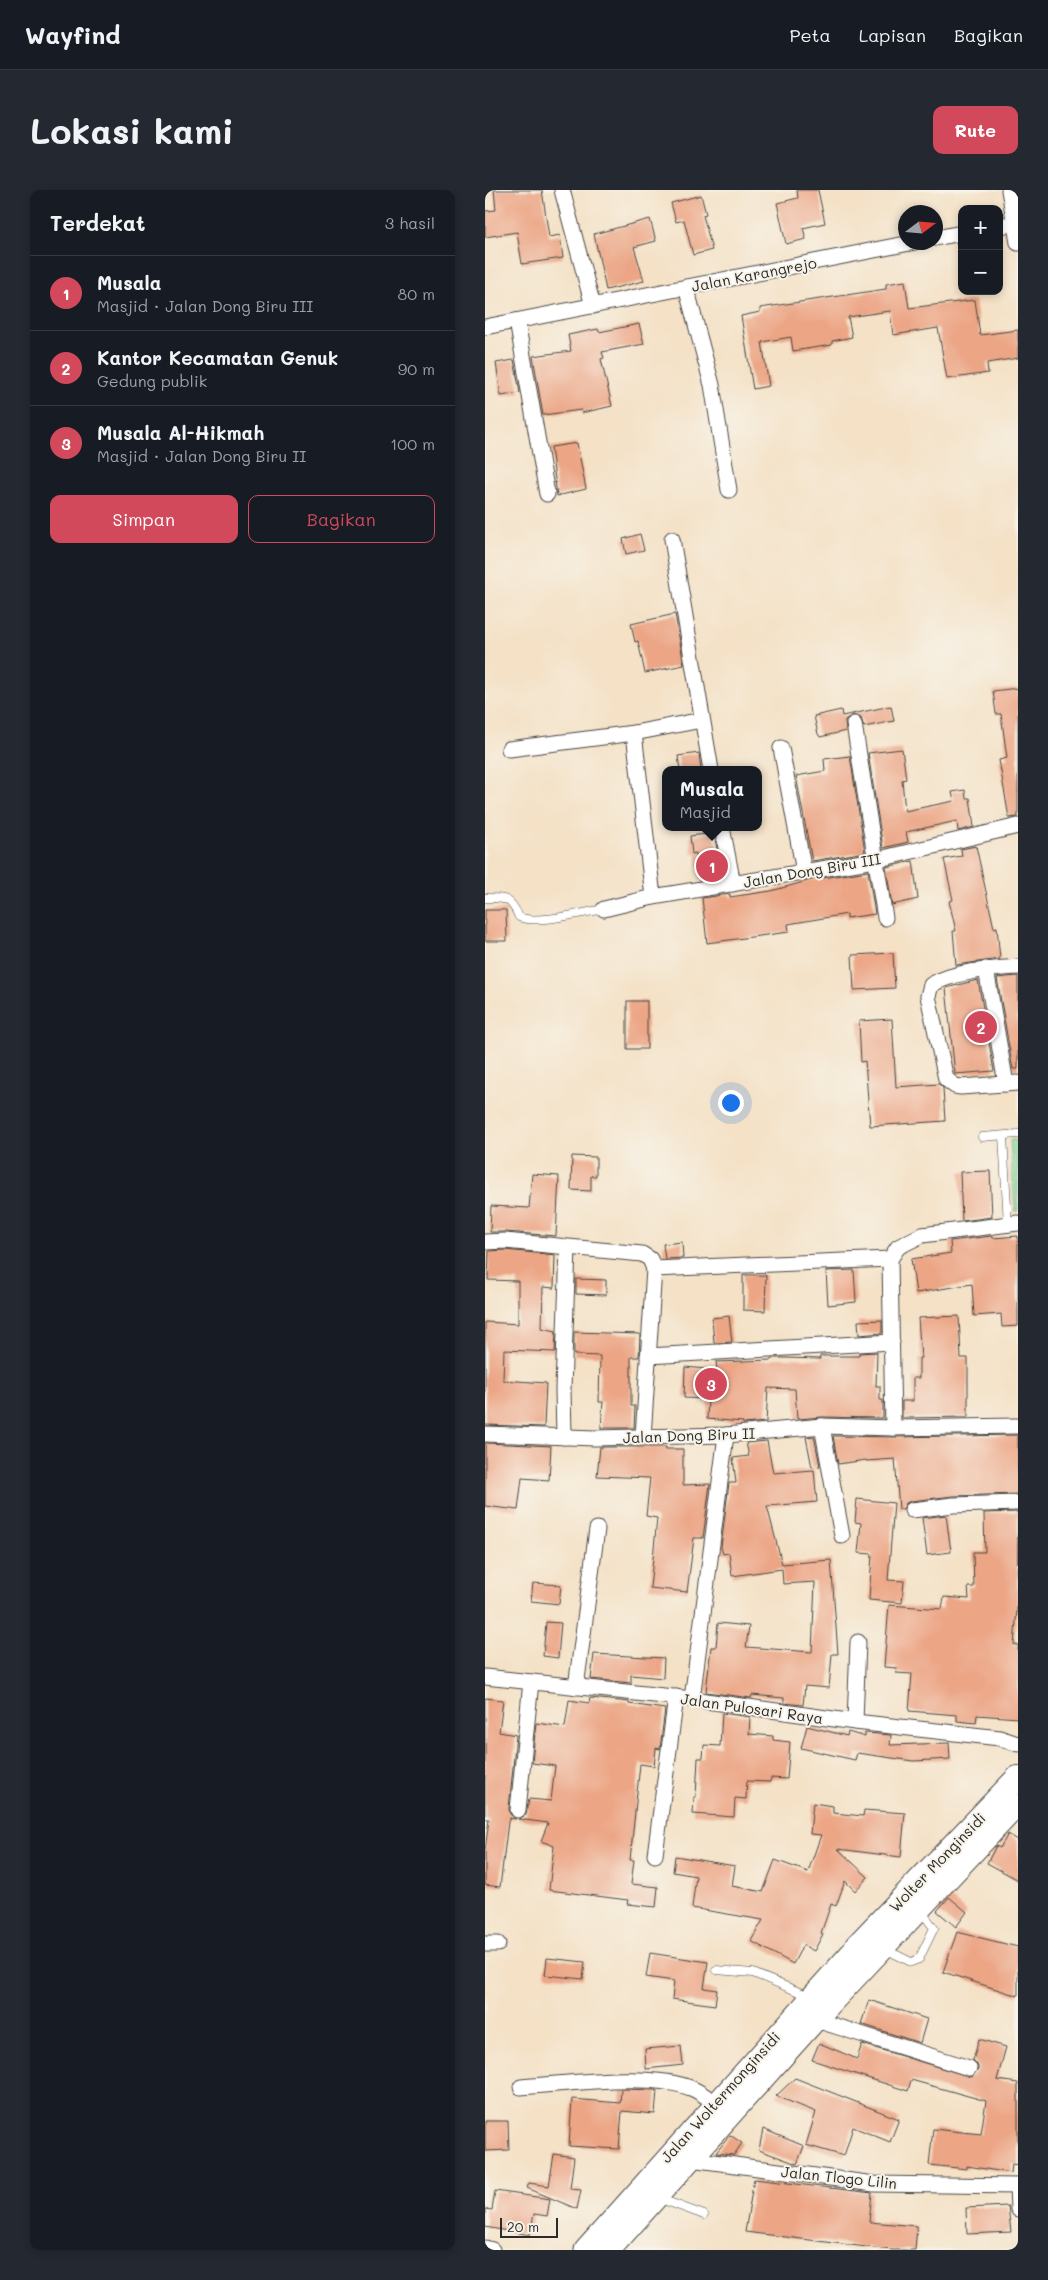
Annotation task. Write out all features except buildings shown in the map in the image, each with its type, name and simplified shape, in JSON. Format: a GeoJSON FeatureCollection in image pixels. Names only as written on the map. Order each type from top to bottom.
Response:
{"type":"FeatureCollection","features":[{"type":"Feature","properties":{"kind":"main road","name":"Wolter Monginsidi"},"geometry":{"type":"LineString","coordinates":[[862,1955],[1018,1778]]}},
{"type":"Feature","properties":{"kind":"main road","name":"Wolter Monginsidi"},"geometry":{"type":"LineString","coordinates":[[862,1955],[883,1948],[1018,1805]]}},
{"type":"Feature","properties":{"kind":"main road","name":"Jalan Woltermonginsidi"},"geometry":{"type":"LineString","coordinates":[[610,2250],[648,2193],[715,2103],[811,1997],[862,1955]]}},
{"type":"Feature","properties":{"kind":"main road","name":"Jalan Woltermonginsidi"},"geometry":{"type":"LineString","coordinates":[[585,2250],[648,2193],[691,2159],[816,2020],[862,1955]]}},
{"type":"Feature","properties":{"kind":"street"},"geometry":{"type":"LineString","coordinates":[[562,190],[593,306]]}},
{"type":"Feature","properties":{"kind":"street"},"geometry":{"type":"LineString","coordinates":[[1009,190],[1017,223],[1018,243]]}},
{"type":"Feature","properties":{"kind":"street"},"geometry":{"type":"LineString","coordinates":[[1003,225],[1017,223]]}},
{"type":"Feature","properties":{"kind":"street"},"geometry":{"type":"LineString","coordinates":[[943,237],[958,234]]}},
{"type":"Feature","properties":{"kind":"street","name":"Jalan Karangrejo"},"geometry":{"type":"LineString","coordinates":[[485,327],[898,245]]}},
{"type":"Feature","properties":{"kind":"street"},"geometry":{"type":"LineString","coordinates":[[686,287],[711,385],[729,490]]}},
{"type":"Feature","properties":{"kind":"street"},"geometry":{"type":"LineString","coordinates":[[517,321],[547,494]]}},
{"type":"Feature","properties":{"kind":"street"},"geometry":{"type":"LineString","coordinates":[[671,539],[710,766]]}},
{"type":"Feature","properties":{"kind":"street"},"geometry":{"type":"LineString","coordinates":[[509,749],[634,733],[702,720]]}},
{"type":"Feature","properties":{"kind":"street"},"geometry":{"type":"LineString","coordinates":[[853,724],[885,918]]}},
{"type":"Feature","properties":{"kind":"street"},"geometry":{"type":"LineString","coordinates":[[634,733],[653,897]]}},
{"type":"Feature","properties":{"kind":"street"},"geometry":{"type":"LineString","coordinates":[[781,748],[804,872]]}},
{"type":"Feature","properties":{"kind":"street","name":"Jalan Dong Biru III"},"geometry":{"type":"LineString","coordinates":[[604,909],[653,897],[875,860],[1018,826]]}},
{"type":"Feature","properties":{"kind":"street"},"geometry":{"type":"LineString","coordinates":[[723,831],[733,884]]}},
{"type":"Feature","properties":{"kind":"street"},"geometry":{"type":"LineString","coordinates":[[986,969],[1012,1083],[955,1086],[946,1079],[928,989],[935,982],[986,969],[1018,966]]}},
{"type":"Feature","properties":{"kind":"street"},"geometry":{"type":"LineString","coordinates":[[893,1428],[890,1259],[898,1247],[922,1235],[1013,1224]]}},
{"type":"Feature","properties":{"kind":"street"},"geometry":{"type":"LineString","coordinates":[[487,1241],[642,1254],[650,1259],[654,1269],[643,1437]]}},
{"type":"Feature","properties":{"kind":"street"},"geometry":{"type":"LineString","coordinates":[[564,1437],[563,1389],[568,1248]]}},
{"type":"Feature","properties":{"kind":"street"},"geometry":{"type":"LineString","coordinates":[[654,1269],[890,1259]]}},
{"type":"Feature","properties":{"kind":"street"},"geometry":{"type":"LineString","coordinates":[[648,1356],[892,1342]]}},
{"type":"Feature","properties":{"kind":"street"},"geometry":{"type":"LineString","coordinates":[[822,1426],[842,1536]]}},
{"type":"Feature","properties":{"kind":"street","name":"Jalan Dong Biru II"},"geometry":{"type":"LineString","coordinates":[[485,1434],[643,1437],[726,1435],[822,1426],[893,1428],[1018,1426]]}},
{"type":"Feature","properties":{"kind":"street"},"geometry":{"type":"LineString","coordinates":[[693,1699],[726,1435]]}},
{"type":"Feature","properties":{"kind":"street"},"geometry":{"type":"LineString","coordinates":[[912,1510],[953,1505],[1018,1503]]}},
{"type":"Feature","properties":{"kind":"street"},"geometry":{"type":"LineString","coordinates":[[576,1687],[597,1529]]}},
{"type":"Feature","properties":{"kind":"street"},"geometry":{"type":"LineString","coordinates":[[855,1722],[858,1642]]}},
{"type":"Feature","properties":{"kind":"street","name":"Jalan Pulosari Raya"},"geometry":{"type":"LineString","coordinates":[[485,1677],[693,1699],[855,1722],[1000,1738],[1018,1744]]}},
{"type":"Feature","properties":{"kind":"street"},"geometry":{"type":"LineString","coordinates":[[519,1810],[531,1682]]}},
{"type":"Feature","properties":{"kind":"street"},"geometry":{"type":"LineString","coordinates":[[655,1855],[676,1697]]}},
{"type":"Feature","properties":{"kind":"street"},"geometry":{"type":"LineString","coordinates":[[816,2020],[969,2068]]}},
{"type":"Feature","properties":{"kind":"street"},"geometry":{"type":"LineString","coordinates":[[521,2087],[616,2080],[655,2081],[679,2084],[693,2089],[715,2103]]}},
{"type":"Feature","properties":{"kind":"street","name":"Jalan Tlogo Lilin"},"geometry":{"type":"LineString","coordinates":[[691,2159],[874,2184],[1017,2186]]}},
{"type":"Feature","properties":{"kind":"street"},"geometry":{"type":"LineString","coordinates":[[1017,2186],[1018,2209]]}},
{"type":"Feature","properties":{"kind":"street"},"geometry":{"type":"LineString","coordinates":[[485,2248],[492,2250]]}},
{"type":"Feature","properties":{"kind":"lane"},"geometry":{"type":"LineString","coordinates":[[485,898],[507,899],[513,904],[519,917],[525,919],[548,919],[604,909]]}},
{"type":"Feature","properties":{"kind":"lane"},"geometry":{"type":"LineString","coordinates":[[982,1137],[1018,1134]]}},
{"type":"Feature","properties":{"kind":"lane"},"geometry":{"type":"LineString","coordinates":[[1003,1136],[1013,1224]]}},
{"type":"Feature","properties":{"kind":"lane"},"geometry":{"type":"LineString","coordinates":[[883,1948],[911,1962],[919,1959],[934,1928],[920,1909]]}},
{"type":"Feature","properties":{"kind":"lane"},"geometry":{"type":"LineString","coordinates":[[716,1970],[753,1973],[811,1997]]}},
{"type":"Feature","properties":{"kind":"lane"},"geometry":{"type":"LineString","coordinates":[[648,2193],[704,2215]]}},
{"type":"Feature","properties":{"kind":"green space"},"geometry":{"type":"Polygon","coordinates":[[[1010,1140],[1018,1140],[1018,1211],[1015,1211],[1010,1140]]]}},
{"type":"Feature","properties":{"kind":"place","name":"Musala"},"geometry":{"type":"Point","coordinates":[712,866]}},
{"type":"Feature","properties":{"kind":"place","name":"Kantor Kecamatan Genuk"},"geometry":{"type":"Point","coordinates":[981,1027]}},
{"type":"Feature","properties":{"kind":"place","name":"Musala Al-Hikmah"},"geometry":{"type":"Point","coordinates":[711,1384]}}]}
